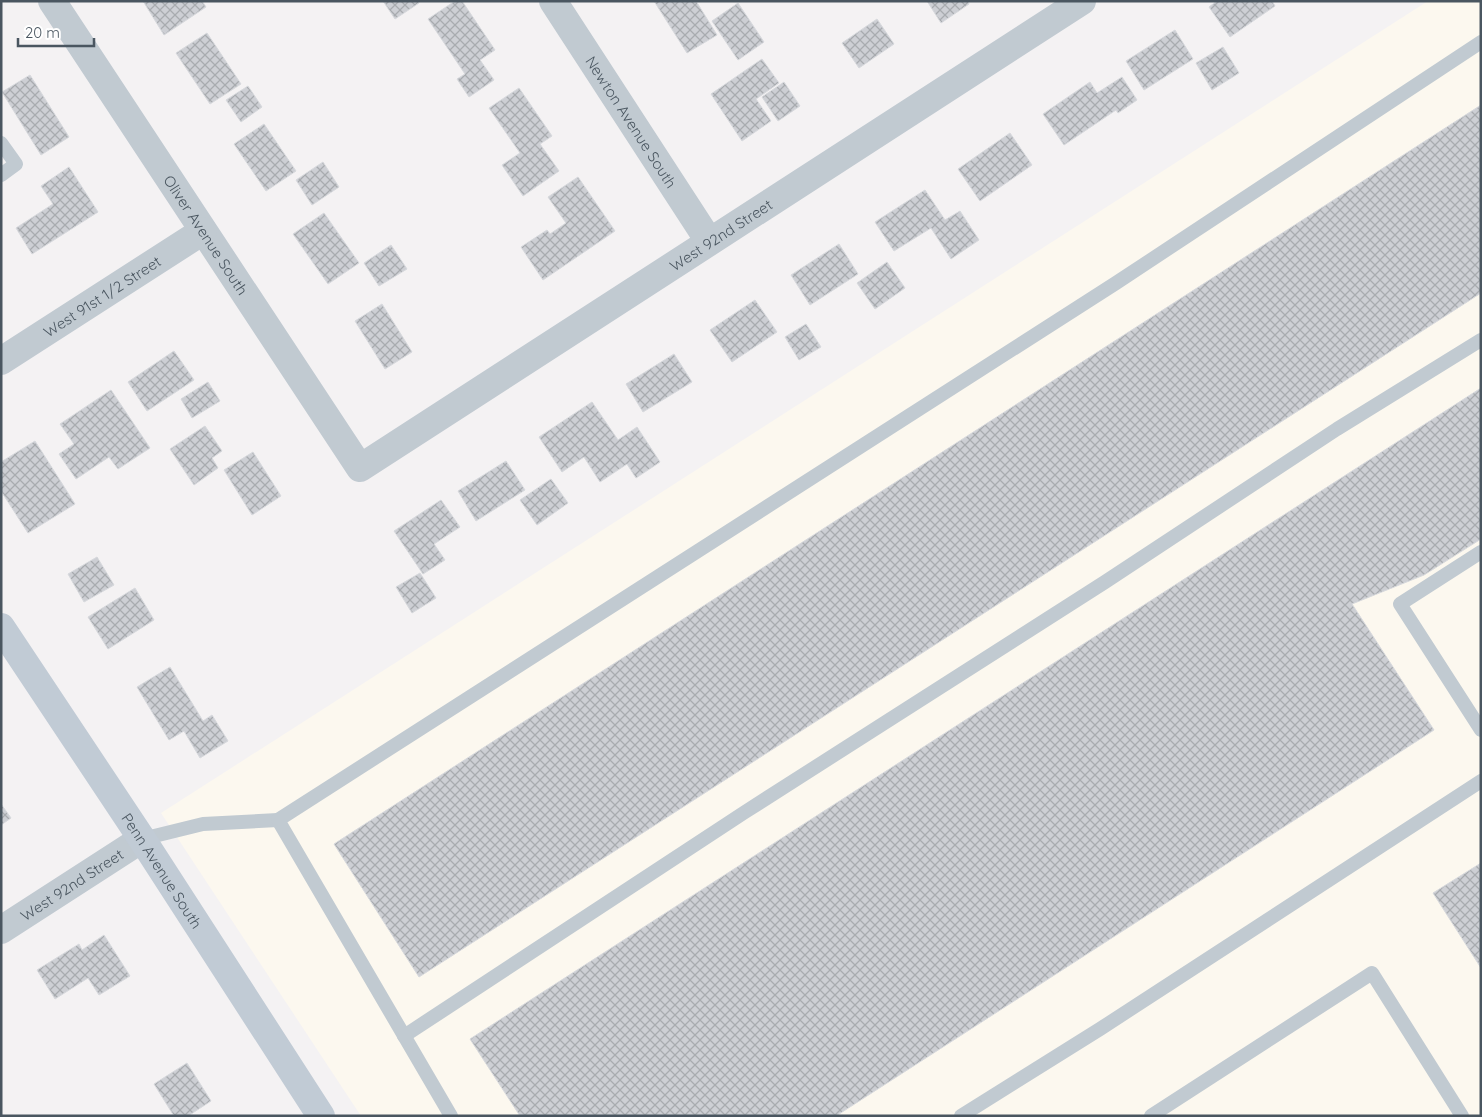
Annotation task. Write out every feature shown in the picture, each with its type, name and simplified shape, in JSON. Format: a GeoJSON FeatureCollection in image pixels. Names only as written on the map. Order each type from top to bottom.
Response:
{"type":"FeatureCollection","features":[{"type":"Feature","properties":{"kind":"main road","name":"Penn Avenue South"},"geometry":{"type":"LineString","coordinates":[[1,627],[322,1116]]}},
{"type":"Feature","properties":{"kind":"street","name":"Oliver Avenue South"},"geometry":{"type":"LineString","coordinates":[[52,1],[360,468]]}},
{"type":"Feature","properties":{"kind":"street","name":"Newton Avenue South"},"geometry":{"type":"LineString","coordinates":[[553,1],[709,242]]}},
{"type":"Feature","properties":{"kind":"street","name":"West 92nd Street"},"geometry":{"type":"LineString","coordinates":[[360,468],[709,242],[1065,6]]}},
{"type":"Feature","properties":{"kind":"street","name":"West 91st 1/2 Street"},"geometry":{"type":"LineString","coordinates":[[1,361],[203,231]]}},
{"type":"Feature","properties":{"kind":"street","name":"West 92nd Street"},"geometry":{"type":"LineString","coordinates":[[1,930],[142,840]]}},
{"type":"Feature","properties":{"kind":"lane"},"geometry":{"type":"LineString","coordinates":[[142,840],[203,824],[278,820],[1099,293],[1481,42]]}},
{"type":"Feature","properties":{"kind":"lane"},"geometry":{"type":"LineString","coordinates":[[1,143],[16,164],[1,175]]}},
{"type":"Feature","properties":{"kind":"lane"},"geometry":{"type":"LineString","coordinates":[[404,1036],[744,812],[1105,582],[1337,429],[1481,340]]}},
{"type":"Feature","properties":{"kind":"lane"},"geometry":{"type":"LineString","coordinates":[[1481,552],[1400,604],[1481,730]]}},
{"type":"Feature","properties":{"kind":"lane"},"geometry":{"type":"LineString","coordinates":[[961,1116],[1100,1029],[1481,781]]}},
{"type":"Feature","properties":{"kind":"lane"},"geometry":{"type":"LineString","coordinates":[[278,820],[450,1116]]}},
{"type":"Feature","properties":{"kind":"lane"},"geometry":{"type":"LineString","coordinates":[[1151,1116],[1372,973],[1462,1116]]}},
{"type":"Feature","properties":{"kind":"shaded area"},"geometry":{"type":"Polygon","coordinates":[[[1428,1],[1481,1],[1481,1116],[361,1116],[161,813],[1428,1]]]}},
{"type":"Feature","properties":{"kind":"building"},"geometry":{"type":"Polygon","coordinates":[[[143,1],[202,1],[206,7],[164,35],[143,1]]]}},
{"type":"Feature","properties":{"kind":"building"},"geometry":{"type":"Polygon","coordinates":[[[383,1],[418,1],[419,3],[395,19],[383,1]]]}},
{"type":"Feature","properties":{"kind":"building"},"geometry":{"type":"Polygon","coordinates":[[[455,1],[462,1],[495,50],[480,60],[494,80],[469,97],[457,79],[465,74],[428,19],[455,1]]]}},
{"type":"Feature","properties":{"kind":"building"},"geometry":{"type":"Polygon","coordinates":[[[654,1],[696,1],[717,35],[687,53],[654,1]]]}},
{"type":"Feature","properties":{"kind":"building"},"geometry":{"type":"Polygon","coordinates":[[[927,1],[968,1],[969,4],[941,23],[927,1]]]}},
{"type":"Feature","properties":{"kind":"building"},"geometry":{"type":"Polygon","coordinates":[[[1217,1],[1272,1],[1275,6],[1230,37],[1209,7],[1217,1]]]}},
{"type":"Feature","properties":{"kind":"building"},"geometry":{"type":"Polygon","coordinates":[[[738,3],[764,42],[738,60],[712,21],[738,3]]]}},
{"type":"Feature","properties":{"kind":"building"},"geometry":{"type":"Polygon","coordinates":[[[877,19],[894,44],[859,68],[842,43],[877,19]]]}},
{"type":"Feature","properties":{"kind":"building"},"geometry":{"type":"Polygon","coordinates":[[[1175,30],[1193,59],[1144,90],[1126,61],[1175,30]]]}},
{"type":"Feature","properties":{"kind":"building"},"geometry":{"type":"Polygon","coordinates":[[[207,33],[241,84],[210,104],[176,53],[207,33]]]}},
{"type":"Feature","properties":{"kind":"building"},"geometry":{"type":"Polygon","coordinates":[[[1223,47],[1239,73],[1212,90],[1196,63],[1223,47]]]}},
{"type":"Feature","properties":{"kind":"building"},"geometry":{"type":"Polygon","coordinates":[[[762,59],[779,83],[756,99],[771,121],[742,141],[711,94],[762,59]]]}},
{"type":"Feature","properties":{"kind":"building"},"geometry":{"type":"Polygon","coordinates":[[[30,75],[69,137],[41,155],[2,92],[30,75]]]}},
{"type":"Feature","properties":{"kind":"building"},"geometry":{"type":"Polygon","coordinates":[[[1122,77],[1137,100],[1118,113],[1116,110],[1064,145],[1043,114],[1090,82],[1097,93],[1122,77]]]}},
{"type":"Feature","properties":{"kind":"building"},"geometry":{"type":"Polygon","coordinates":[[[784,82],[800,106],[778,121],[762,97],[784,82]]]}},
{"type":"Feature","properties":{"kind":"building"},"geometry":{"type":"Polygon","coordinates":[[[248,86],[262,107],[241,122],[226,100],[248,86]]]}},
{"type":"Feature","properties":{"kind":"building"},"geometry":{"type":"Polygon","coordinates":[[[519,88],[552,136],[540,144],[559,171],[523,196],[502,165],[520,153],[489,108],[519,88]]]}},
{"type":"Feature","properties":{"kind":"building"},"geometry":{"type":"Polygon","coordinates":[[[1481,105],[1481,293],[419,977],[334,844],[1481,105]]]}},
{"type":"Feature","properties":{"kind":"building"},"geometry":{"type":"Polygon","coordinates":[[[264,124],[296,171],[266,191],[234,144],[264,124]]]}},
{"type":"Feature","properties":{"kind":"building"},"geometry":{"type":"Polygon","coordinates":[[[1010,133],[1032,165],[980,201],[958,169],[1010,133]]]}},
{"type":"Feature","properties":{"kind":"building"},"geometry":{"type":"Polygon","coordinates":[[[323,162],[339,187],[312,205],[296,180],[323,162]]]}},
{"type":"Feature","properties":{"kind":"building"},"geometry":{"type":"Polygon","coordinates":[[[69,167],[98,212],[32,254],[16,228],[53,204],[41,186],[69,167]]]}},
{"type":"Feature","properties":{"kind":"building"},"geometry":{"type":"Polygon","coordinates":[[[578,177],[615,231],[543,280],[521,247],[547,230],[550,234],[566,223],[548,197],[578,177]]]}},
{"type":"Feature","properties":{"kind":"building"},"geometry":{"type":"Polygon","coordinates":[[[925,190],[945,220],[960,211],[979,240],[951,259],[931,228],[894,251],[875,222],[925,190]]]}},
{"type":"Feature","properties":{"kind":"building"},"geometry":{"type":"Polygon","coordinates":[[[324,213],[359,263],[328,284],[293,234],[324,213]]]}},
{"type":"Feature","properties":{"kind":"building"},"geometry":{"type":"Polygon","coordinates":[[[839,244],[858,274],[810,305],[791,275],[839,244]]]}},
{"type":"Feature","properties":{"kind":"building"},"geometry":{"type":"Polygon","coordinates":[[[391,245],[407,269],[379,286],[364,263],[391,245]]]}},
{"type":"Feature","properties":{"kind":"building"},"geometry":{"type":"Polygon","coordinates":[[[887,262],[905,288],[875,309],[857,283],[887,262]]]}},
{"type":"Feature","properties":{"kind":"building"},"geometry":{"type":"Polygon","coordinates":[[[755,300],[777,332],[732,362],[710,330],[755,300]]]}},
{"type":"Feature","properties":{"kind":"building"},"geometry":{"type":"Polygon","coordinates":[[[382,304],[412,352],[385,369],[355,321],[382,304]]]}},
{"type":"Feature","properties":{"kind":"building"},"geometry":{"type":"Polygon","coordinates":[[[806,324],[821,347],[799,360],[785,337],[806,324]]]}},
{"type":"Feature","properties":{"kind":"building"},"geometry":{"type":"Polygon","coordinates":[[[174,351],[194,380],[147,411],[128,382],[174,351]]]}},
{"type":"Feature","properties":{"kind":"building"},"geometry":{"type":"Polygon","coordinates":[[[674,354],[692,382],[643,412],[626,384],[674,354]]]}},
{"type":"Feature","properties":{"kind":"building"},"geometry":{"type":"Polygon","coordinates":[[[208,382],[220,401],[192,418],[181,399],[208,382]]]}},
{"type":"Feature","properties":{"kind":"building"},"geometry":{"type":"Polygon","coordinates":[[[1481,388],[1481,539],[1424,575],[1352,604],[1434,730],[836,1116],[520,1116],[470,1039],[1481,388]]]}},
{"type":"Feature","properties":{"kind":"building"},"geometry":{"type":"Polygon","coordinates":[[[111,390],[150,448],[118,469],[109,457],[76,479],[59,454],[74,444],[60,424],[111,390]]]}},
{"type":"Feature","properties":{"kind":"building"},"geometry":{"type":"Polygon","coordinates":[[[592,402],[618,440],[637,427],[660,462],[636,478],[627,464],[600,482],[584,457],[562,472],[539,437],[592,402]]]}},
{"type":"Feature","properties":{"kind":"building"},"geometry":{"type":"Polygon","coordinates":[[[205,426],[222,451],[212,458],[218,468],[194,485],[170,449],[205,426]]]}},
{"type":"Feature","properties":{"kind":"building"},"geometry":{"type":"Polygon","coordinates":[[[35,441],[75,504],[28,533],[1,491],[1,462],[35,441]]]}},
{"type":"Feature","properties":{"kind":"building"},"geometry":{"type":"Polygon","coordinates":[[[253,452],[281,496],[252,515],[224,470],[253,452]]]}},
{"type":"Feature","properties":{"kind":"building"},"geometry":{"type":"Polygon","coordinates":[[[506,461],[525,490],[476,521],[458,491],[506,461]]]}},
{"type":"Feature","properties":{"kind":"building"},"geometry":{"type":"Polygon","coordinates":[[[551,479],[568,503],[537,525],[520,500],[551,479]]]}},
{"type":"Feature","properties":{"kind":"building"},"geometry":{"type":"Polygon","coordinates":[[[441,500],[460,527],[434,544],[445,560],[423,574],[394,531],[441,500]]]}},
{"type":"Feature","properties":{"kind":"building"},"geometry":{"type":"Polygon","coordinates":[[[97,557],[114,585],[84,602],[68,574],[97,557]]]}},
{"type":"Feature","properties":{"kind":"building"},"geometry":{"type":"Polygon","coordinates":[[[420,573],[436,598],[412,613],[396,587],[420,573]]]}},
{"type":"Feature","properties":{"kind":"building"},"geometry":{"type":"Polygon","coordinates":[[[135,588],[154,620],[108,649],[88,617],[135,588]]]}},
{"type":"Feature","properties":{"kind":"building"},"geometry":{"type":"Polygon","coordinates":[[[170,667],[203,721],[212,715],[228,741],[200,758],[184,731],[169,740],[137,687],[170,667]]]}},
{"type":"Feature","properties":{"kind":"building"},"geometry":{"type":"Polygon","coordinates":[[[1,804],[11,818],[1,825],[1,804]]]}},
{"type":"Feature","properties":{"kind":"building"},"geometry":{"type":"Polygon","coordinates":[[[1481,863],[1481,968],[1433,893],[1481,863]]]}},
{"type":"Feature","properties":{"kind":"building"},"geometry":{"type":"Polygon","coordinates":[[[104,935],[130,976],[99,995],[88,978],[55,999],[37,970],[79,944],[82,950],[104,935]]]}},
{"type":"Feature","properties":{"kind":"building"},"geometry":{"type":"Polygon","coordinates":[[[187,1063],[211,1101],[188,1116],[174,1116],[154,1084],[187,1063]]]}}]}
